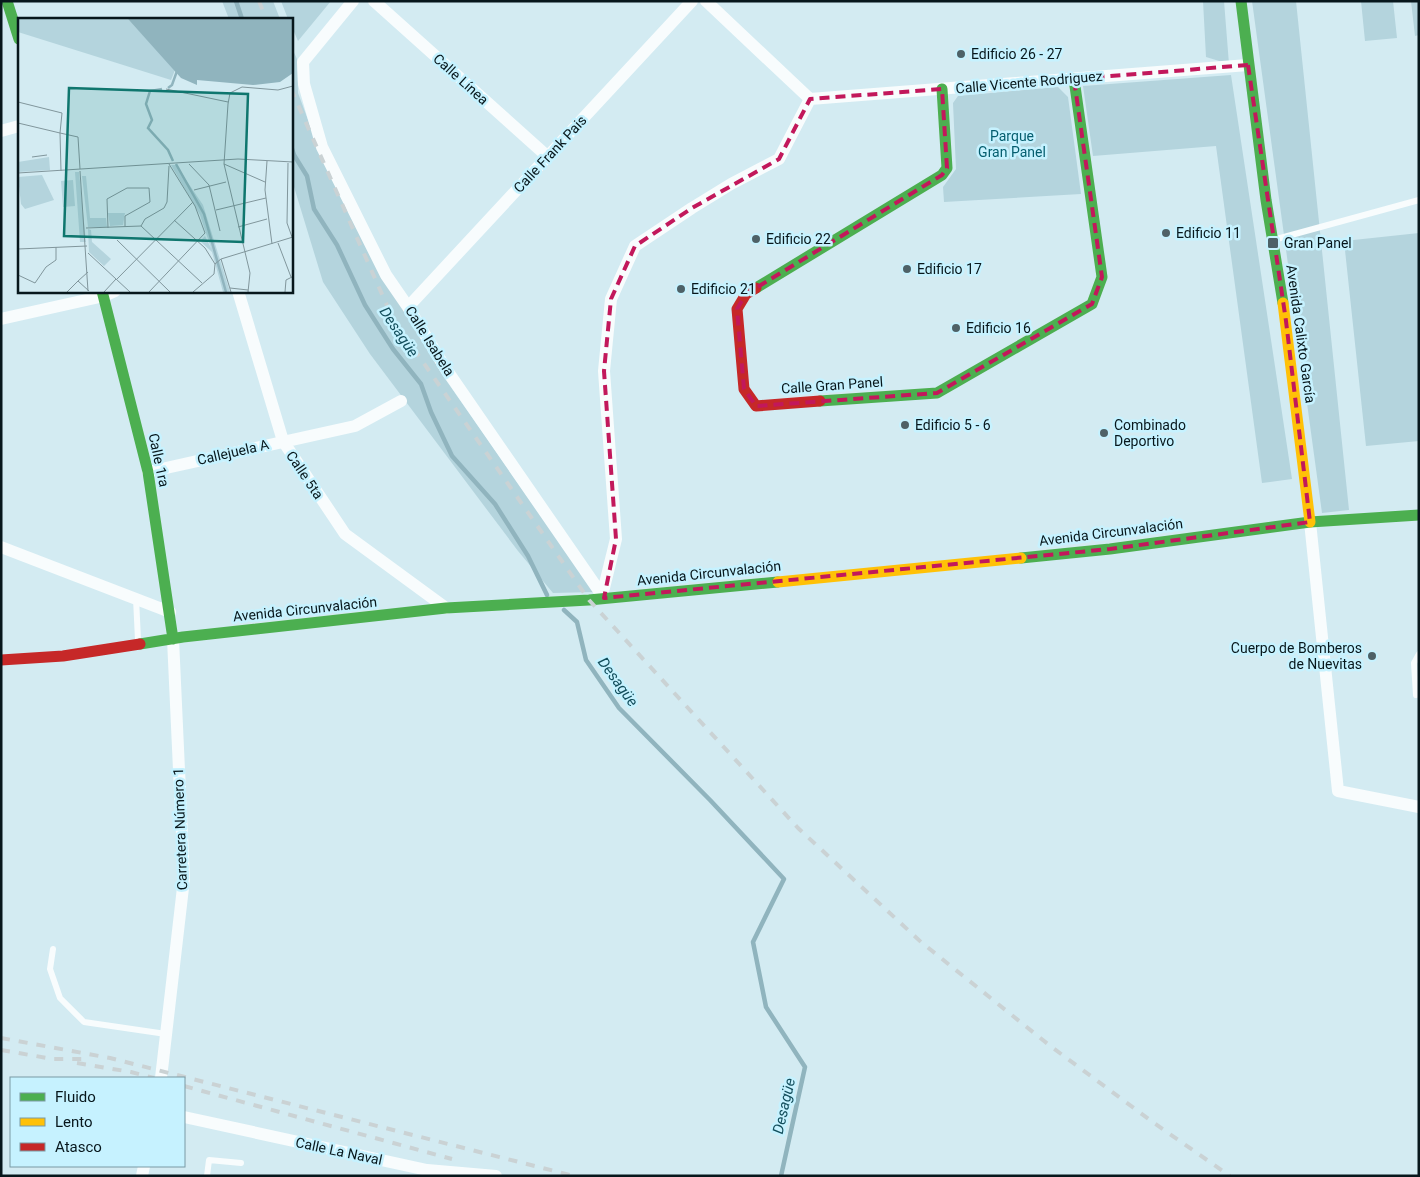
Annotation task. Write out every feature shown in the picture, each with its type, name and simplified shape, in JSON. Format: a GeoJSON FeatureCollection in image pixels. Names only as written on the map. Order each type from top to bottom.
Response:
{"type":"FeatureCollection","features":[{"type":"Feature","properties":{"kind":"main road"},"geometry":{"type":"LineString","coordinates":[[7,1],[18,36]]}},
{"type":"Feature","properties":{"kind":"main road","name":"Avenida Calixto García"},"geometry":{"type":"LineString","coordinates":[[1241,1],[1272,240],[1286,321],[1310,522]]}},
{"type":"Feature","properties":{"kind":"main road","name":"Calle Gran Panel"},"geometry":{"type":"LineString","coordinates":[[942,89],[947,168],[942,175],[746,294],[737,309],[744,389],[756,406],[937,393],[1092,304],[1102,277],[1074,78]]}},
{"type":"Feature","properties":{"kind":"main road","name":"Calle 1ra"},"geometry":{"type":"LineString","coordinates":[[107,293],[148,472],[173,639]]}},
{"type":"Feature","properties":{"kind":"main road","name":"Avenida Circunvalación"},"geometry":{"type":"LineString","coordinates":[[1,660],[63,656],[173,639],[446,608],[563,602],[1110,549],[1310,522],[1419,515]]}},
{"type":"Feature","properties":{"kind":"street","name":"Calle Isabela"},"geometry":{"type":"LineString","coordinates":[[353,1],[303,62],[304,84],[322,147],[386,275],[446,369],[603,597]]}},
{"type":"Feature","properties":{"kind":"street","name":"Calle Línea"},"geometry":{"type":"LineString","coordinates":[[374,1],[548,157]]}},
{"type":"Feature","properties":{"kind":"street","name":"Calle Frank Pais"},"geometry":{"type":"LineString","coordinates":[[408,307],[692,1]]}},
{"type":"Feature","properties":{"kind":"street"},"geometry":{"type":"LineString","coordinates":[[603,597],[616,539],[604,371],[611,299],[636,246],[731,184],[779,159],[810,99],[706,1]]}},
{"type":"Feature","properties":{"kind":"street","name":"Calle Vicente Rodriguez"},"geometry":{"type":"LineString","coordinates":[[810,99],[1248,65]]}},
{"type":"Feature","properties":{"kind":"street"},"geometry":{"type":"LineString","coordinates":[[1,131],[18,126]]}},
{"type":"Feature","properties":{"kind":"street","name":"Calle 5ta"},"geometry":{"type":"LineString","coordinates":[[238,292],[283,441],[345,534],[446,608]]}},
{"type":"Feature","properties":{"kind":"street"},"geometry":{"type":"LineString","coordinates":[[1,319],[107,293]]}},
{"type":"Feature","properties":{"kind":"street","name":"Callejuela A"},"geometry":{"type":"LineString","coordinates":[[148,472],[355,426],[401,401]]}},
{"type":"Feature","properties":{"kind":"street"},"geometry":{"type":"LineString","coordinates":[[1310,522],[1338,791],[1419,807]]}},
{"type":"Feature","properties":{"kind":"street"},"geometry":{"type":"LineString","coordinates":[[1,547],[170,612]]}},
{"type":"Feature","properties":{"kind":"street","name":"Carretera Número 1"},"geometry":{"type":"LineString","coordinates":[[161,1077],[184,879],[173,639]]}},
{"type":"Feature","properties":{"kind":"street","name":"Calle La Naval"},"geometry":{"type":"LineString","coordinates":[[185,1118],[427,1173],[496,1176]]}},
{"type":"Feature","properties":{"kind":"lane"},"geometry":{"type":"LineString","coordinates":[[1272,240],[1419,200]]}},
{"type":"Feature","properties":{"kind":"lane"},"geometry":{"type":"LineString","coordinates":[[136,598],[138,644]]}},
{"type":"Feature","properties":{"kind":"lane"},"geometry":{"type":"LineString","coordinates":[[1416,695],[1414,663],[1419,654]]}},
{"type":"Feature","properties":{"kind":"lane"},"geometry":{"type":"LineString","coordinates":[[53,949],[50,969],[60,998],[84,1022],[166,1034]]}},
{"type":"Feature","properties":{"kind":"lane"},"geometry":{"type":"LineString","coordinates":[[207,1176],[209,1160],[241,1163]]}},
{"type":"Feature","properties":{"kind":"highlighted area"},"geometry":{"type":"Polygon","coordinates":[[[1248,65],[1286,321],[1310,522],[1110,549],[604,598],[616,539],[604,371],[611,299],[635,246],[692,208],[779,159],[810,99],[942,89],[947,168],[942,175],[746,294],[737,309],[744,389],[756,406],[937,393],[1092,304],[1102,277],[1074,79],[1248,65]]]}},
{"type":"Feature","properties":{"kind":"green space"},"geometry":{"type":"Polygon","coordinates":[[[222,1],[273,1],[280,18],[229,18],[222,1]]]}},
{"type":"Feature","properties":{"kind":"green space"},"geometry":{"type":"Polygon","coordinates":[[[281,1],[331,1],[298,41],[292,27],[292,18],[288,18],[281,1]]]}},
{"type":"Feature","properties":{"kind":"green space"},"geometry":{"type":"Polygon","coordinates":[[[1203,1],[1224,1],[1229,64],[1206,57],[1203,1]]]}},
{"type":"Feature","properties":{"kind":"green space"},"geometry":{"type":"Polygon","coordinates":[[[1252,1],[1296,1],[1349,510],[1322,513],[1252,1]]]}},
{"type":"Feature","properties":{"kind":"green space"},"geometry":{"type":"Polygon","coordinates":[[[1361,1],[1393,1],[1397,38],[1365,41],[1361,1]]]}},
{"type":"Feature","properties":{"kind":"green space"},"geometry":{"type":"Polygon","coordinates":[[[1411,1],[1419,1],[1419,35],[1415,36],[1411,1]]]}},
{"type":"Feature","properties":{"kind":"green space"},"geometry":{"type":"Polygon","coordinates":[[[292,48],[297,59],[298,93],[317,144],[403,307],[441,373],[594,592],[553,593],[518,551],[370,354],[323,282],[292,180],[292,48]]]}},
{"type":"Feature","properties":{"kind":"green space"},"geometry":{"type":"Polygon","coordinates":[[[1231,75],[1292,479],[1262,483],[1216,146],[1093,156],[1083,86],[1231,75]]]}},
{"type":"Feature","properties":{"kind":"green space","name":"Parque Gran Panel"},"geometry":{"type":"Polygon","coordinates":[[[1058,87],[1068,97],[1081,194],[944,202],[943,187],[956,169],[953,103],[958,96],[1058,87]]]}},
{"type":"Feature","properties":{"kind":"green space"},"geometry":{"type":"Polygon","coordinates":[[[1419,233],[1419,441],[1366,446],[1344,241],[1419,233]]]}},
{"type":"Feature","properties":{"kind":"waterway","name":"Desagüe"},"geometry":{"type":"LineString","coordinates":[[236,1],[242,18]]}},
{"type":"Feature","properties":{"kind":"waterway","name":"Desagüe"},"geometry":{"type":"LineString","coordinates":[[292,149],[307,176],[314,209],[337,245],[365,305],[393,349],[421,384],[431,412],[452,456],[495,504],[528,556],[547,595]]}},
{"type":"Feature","properties":{"kind":"waterway","name":"Desagüe"},"geometry":{"type":"LineString","coordinates":[[564,610],[577,622],[586,660],[619,708],[710,800],[784,879],[753,942],[766,1007],[805,1067],[781,1176]]}},
{"type":"Feature","properties":{"kind":"railway"},"geometry":{"type":"LineString","coordinates":[[259,1],[266,18]]}},
{"type":"Feature","properties":{"kind":"railway"},"geometry":{"type":"LineString","coordinates":[[292,91],[393,319],[589,600],[798,828],[921,942],[1049,1045],[1154,1123],[1230,1176]]}},
{"type":"Feature","properties":{"kind":"railway"},"geometry":{"type":"LineString","coordinates":[[1,1038],[110,1058],[185,1077]]}},
{"type":"Feature","properties":{"kind":"railway"},"geometry":{"type":"LineString","coordinates":[[1,1050],[53,1059],[87,1059]]}},
{"type":"Feature","properties":{"kind":"railway"},"geometry":{"type":"LineString","coordinates":[[77,1063],[150,1077]]}},
{"type":"Feature","properties":{"kind":"railway"},"geometry":{"type":"LineString","coordinates":[[185,1077],[574,1176]]}},
{"type":"Feature","properties":{"kind":"railway"},"geometry":{"type":"LineString","coordinates":[[185,1086],[452,1159]]}},
{"type":"Feature","properties":{"kind":"traffic: fast"},"geometry":{"type":"LineString","coordinates":[[7,1],[18,36]]}},
{"type":"Feature","properties":{"kind":"traffic: fast"},"geometry":{"type":"LineString","coordinates":[[1241,1],[1266,200],[1283,303]]}},
{"type":"Feature","properties":{"kind":"traffic: fast"},"geometry":{"type":"LineString","coordinates":[[820,401],[937,393],[1092,304],[1102,277],[1074,79]]}},
{"type":"Feature","properties":{"kind":"traffic: fast"},"geometry":{"type":"LineString","coordinates":[[756,288],[942,175],[947,168],[942,89]]}},
{"type":"Feature","properties":{"kind":"traffic: fast"},"geometry":{"type":"LineString","coordinates":[[102,292],[148,472],[173,639]]}},
{"type":"Feature","properties":{"kind":"traffic: fast"},"geometry":{"type":"LineString","coordinates":[[1021,558],[1110,549],[1310,522],[1419,515]]}},
{"type":"Feature","properties":{"kind":"traffic: fast"},"geometry":{"type":"LineString","coordinates":[[140,644],[183,637],[446,608],[589,600],[778,582]]}},
{"type":"Feature","properties":{"kind":"traffic: slow"},"geometry":{"type":"LineString","coordinates":[[1283,303],[1310,522]]}},
{"type":"Feature","properties":{"kind":"traffic: slow"},"geometry":{"type":"LineString","coordinates":[[778,582],[1021,558]]}},
{"type":"Feature","properties":{"kind":"traffic: jam"},"geometry":{"type":"LineString","coordinates":[[756,288],[746,294],[737,309],[744,389],[756,406],[820,401]]}},
{"type":"Feature","properties":{"kind":"traffic: jam"},"geometry":{"type":"LineString","coordinates":[[1,660],[63,656],[140,644]]}},
{"type":"Feature","properties":{"kind":"place","name":"Edificio 26 - 27"},"geometry":{"type":"Point","coordinates":[961,54]}},
{"type":"Feature","properties":{"kind":"place","name":"Edificio 11"},"geometry":{"type":"Point","coordinates":[1166,233]}},
{"type":"Feature","properties":{"kind":"place","name":"Edificio 22"},"geometry":{"type":"Point","coordinates":[756,239]}},
{"type":"Feature","properties":{"kind":"place","name":"Gran Panel"},"geometry":{"type":"Point","coordinates":[1273,243]}},
{"type":"Feature","properties":{"kind":"place","name":"Edificio 17"},"geometry":{"type":"Point","coordinates":[907,269]}},
{"type":"Feature","properties":{"kind":"place","name":"Edificio 21"},"geometry":{"type":"Point","coordinates":[681,289]}},
{"type":"Feature","properties":{"kind":"place","name":"Edificio 16"},"geometry":{"type":"Point","coordinates":[956,328]}},
{"type":"Feature","properties":{"kind":"place","name":"Edificio 5 - 6"},"geometry":{"type":"Point","coordinates":[905,425]}},
{"type":"Feature","properties":{"kind":"place","name":"Combinado Deportivo"},"geometry":{"type":"Point","coordinates":[1104,433]}},
{"type":"Feature","properties":{"kind":"place","name":"Cuerpo de Bomberos de Nuevitas"},"geometry":{"type":"Point","coordinates":[1372,656]}}]}
